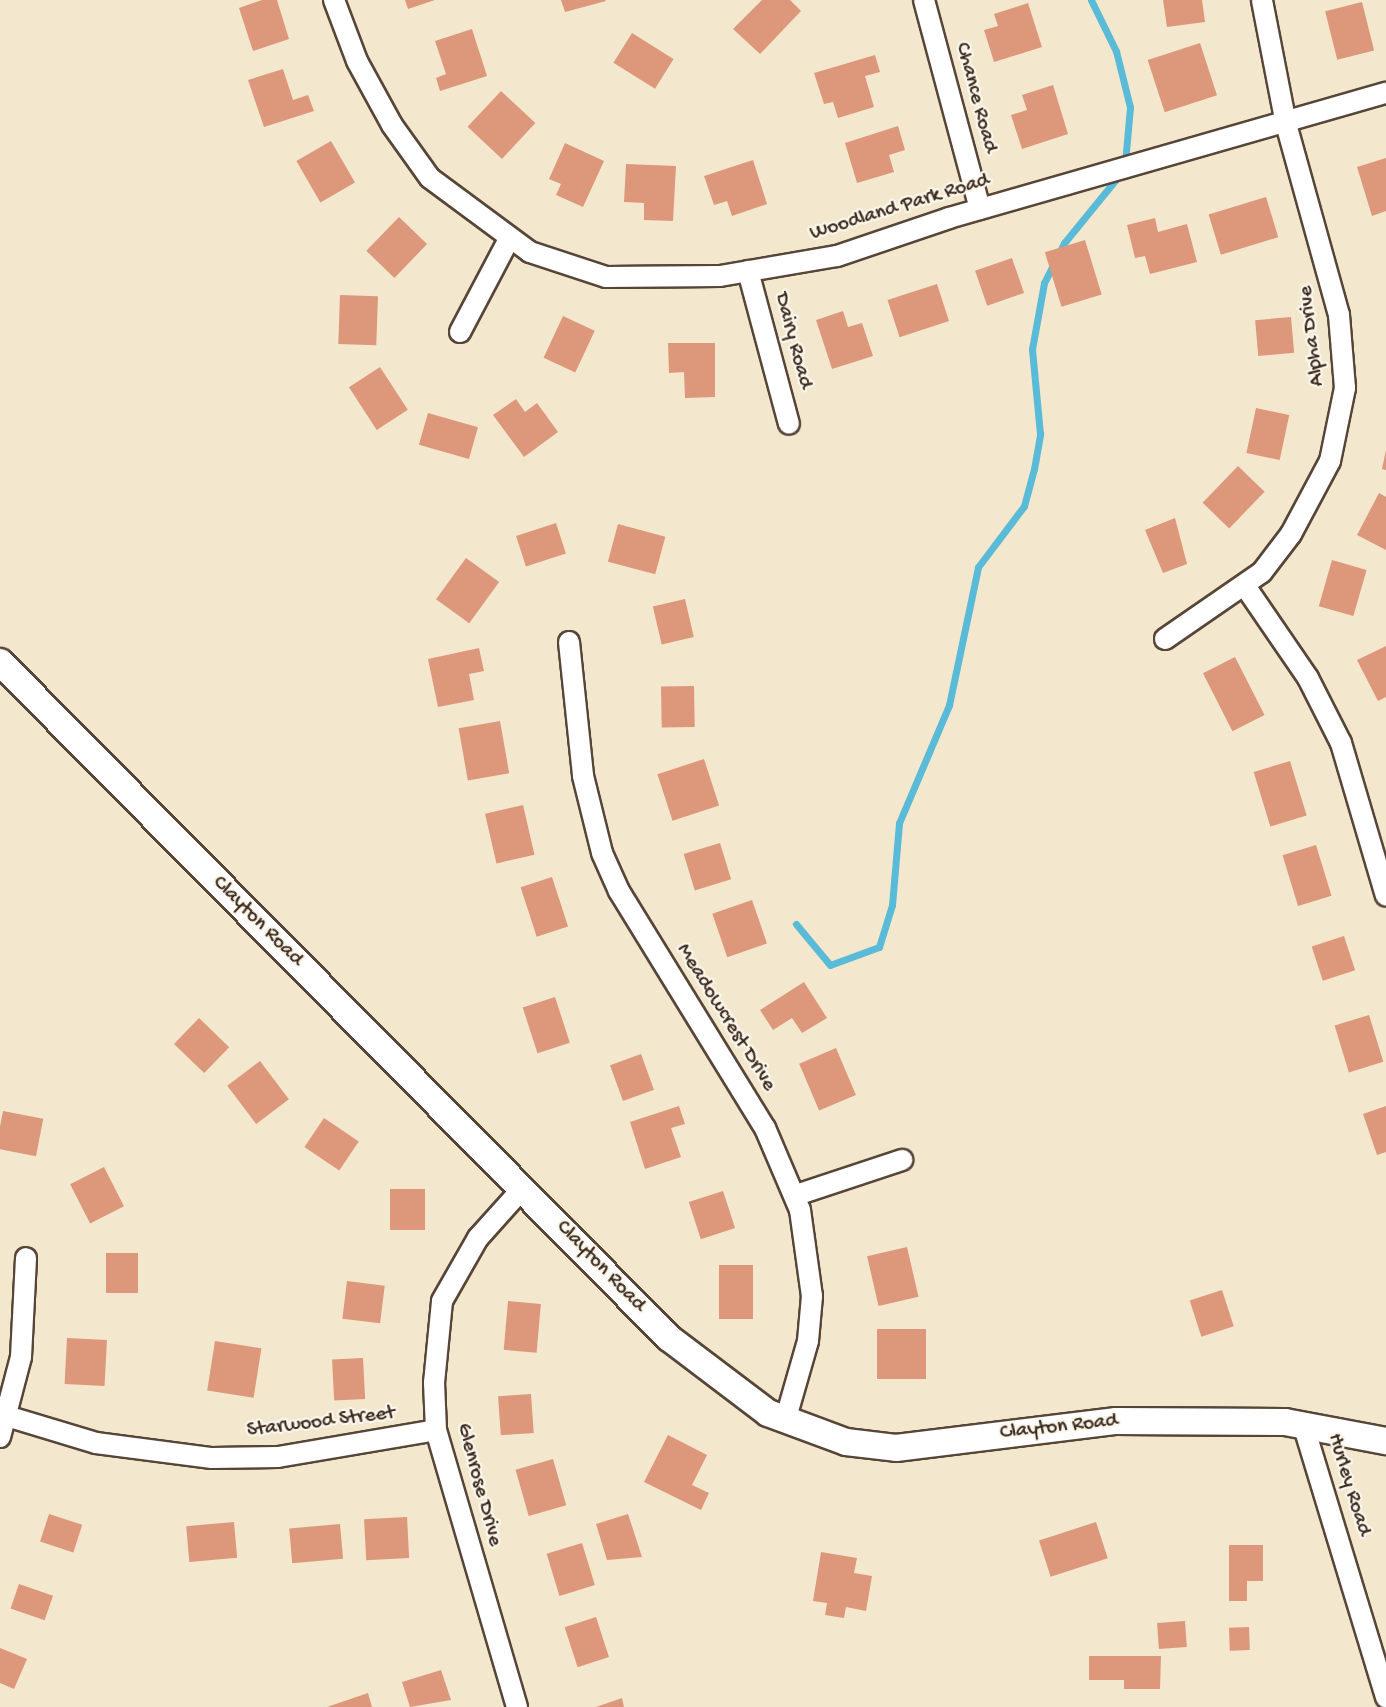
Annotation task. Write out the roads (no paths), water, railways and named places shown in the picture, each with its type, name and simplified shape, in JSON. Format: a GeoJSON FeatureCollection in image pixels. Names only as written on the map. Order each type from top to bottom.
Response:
{"type":"FeatureCollection","features":[{"type":"Feature","properties":{"kind":"street","name":"Woodland Park Road"},"geometry":{"type":"LineString","coordinates":[[334,0],[357,61],[413,157],[447,193],[509,239],[552,262],[606,277],[748,271],[837,256],[980,209],[1286,124],[1386,93]]}},
{"type":"Feature","properties":{"kind":"street","name":"Chance Road"},"geometry":{"type":"LineString","coordinates":[[924,0],[980,209]]}},
{"type":"Feature","properties":{"kind":"street","name":"Alpha Drive"},"geometry":{"type":"LineString","coordinates":[[1165,639],[1245,586],[1291,534],[1322,482],[1345,388],[1339,315],[1286,124],[1262,0]]}},
{"type":"Feature","properties":{"kind":"street"},"geometry":{"type":"LineString","coordinates":[[460,332],[509,239]]}},
{"type":"Feature","properties":{"kind":"street","name":"Dairy Road"},"geometry":{"type":"LineString","coordinates":[[748,271],[789,424]]}},
{"type":"Feature","properties":{"kind":"street"},"geometry":{"type":"LineString","coordinates":[[1245,586],[1308,678],[1341,743],[1386,896]]}},
{"type":"Feature","properties":{"kind":"street","name":"Meadowcrest Drive"},"geometry":{"type":"LineString","coordinates":[[569,642],[583,776],[602,853],[619,891],[765,1128],[796,1195],[812,1296],[808,1341],[785,1421]]}},
{"type":"Feature","properties":{"kind":"street","name":"Clayton Road"},"geometry":{"type":"LineString","coordinates":[[0,662],[678,1346],[738,1395],[785,1421],[846,1442],[896,1448],[1116,1421],[1303,1424],[1386,1441]]}},
{"type":"Feature","properties":{"kind":"street"},"geometry":{"type":"LineString","coordinates":[[796,1195],[902,1160]]}},
{"type":"Feature","properties":{"kind":"street","name":"Glenrose Drive"},"geometry":{"type":"LineString","coordinates":[[517,1707],[436,1430],[434,1383],[442,1301],[478,1238],[522,1189]]}},
{"type":"Feature","properties":{"kind":"street"},"geometry":{"type":"LineString","coordinates":[[0,1437],[3,1415],[21,1357],[26,1258]]}},
{"type":"Feature","properties":{"kind":"street","name":"Starwood Street"},"geometry":{"type":"LineString","coordinates":[[3,1415],[96,1443],[213,1458],[278,1457],[436,1430]]}},
{"type":"Feature","properties":{"kind":"street","name":"Hurley Road"},"geometry":{"type":"LineString","coordinates":[[1303,1424],[1386,1698]]}},
{"type":"Feature","properties":{"kind":"waterway"},"geometry":{"type":"LineString","coordinates":[[1091,0],[1116,51],[1130,107],[1125,163]]}},
{"type":"Feature","properties":{"kind":"waterway"},"geometry":{"type":"LineString","coordinates":[[796,924],[830,965],[879,947],[892,905],[899,823],[949,705],[978,567],[1024,506],[1034,469],[1040,434],[1032,349],[1044,283],[1064,243],[1121,173]]}}]}
